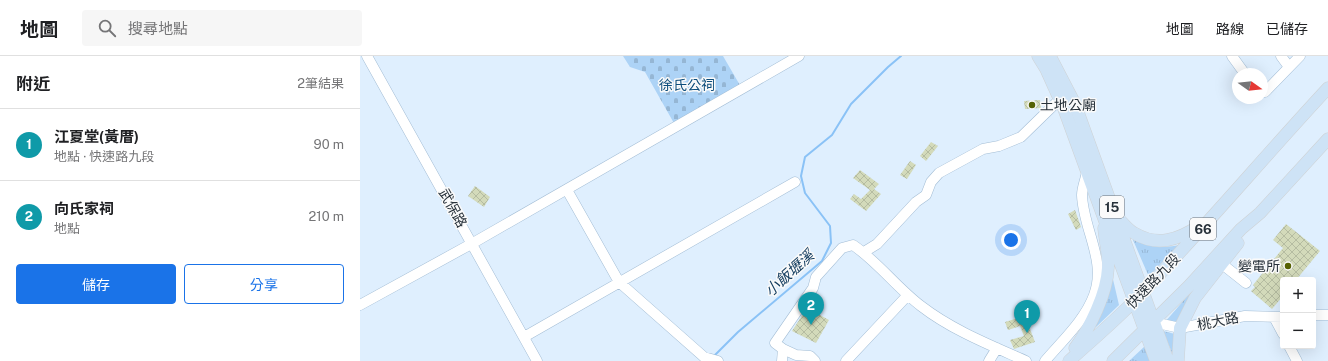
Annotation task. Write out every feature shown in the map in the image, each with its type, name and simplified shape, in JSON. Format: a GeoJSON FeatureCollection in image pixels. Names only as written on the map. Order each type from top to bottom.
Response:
{"type":"FeatureCollection","features":[{"type":"Feature","properties":{"kind":"main road","name":"15"},"geometry":{"type":"LineString","coordinates":[[1038,56],[1064,97],[1109,214],[1135,301],[1168,361]]}},
{"type":"Feature","properties":{"kind":"main road","name":"15"},"geometry":{"type":"LineString","coordinates":[[1050,56],[1087,171],[1109,214],[1144,291],[1156,361]]}},
{"type":"Feature","properties":{"kind":"main road","name":"快速路九段"},"geometry":{"type":"LineString","coordinates":[[1069,361],[1135,301],[1252,174],[1274,146],[1328,88]]}},
{"type":"Feature","properties":{"kind":"main road","name":"快速路九段"},"geometry":{"type":"LineString","coordinates":[[1113,361],[1189,286],[1241,229],[1260,213],[1328,140]]}},
{"type":"Feature","properties":{"kind":"main road"},"geometry":{"type":"LineString","coordinates":[[1178,361],[1180,328],[1196,298],[1260,213]]}},
{"type":"Feature","properties":{"kind":"main road"},"geometry":{"type":"LineString","coordinates":[[1109,214],[1134,233],[1164,241],[1176,239],[1187,234],[1213,217]]}},
{"type":"Feature","properties":{"kind":"main road"},"geometry":{"type":"LineString","coordinates":[[1065,361],[1084,337],[1098,308],[1108,268],[1109,214]]}},
{"type":"Feature","properties":{"kind":"street","name":"武保路"},"geometry":{"type":"LineString","coordinates":[[367,56],[473,243],[537,361]]}},
{"type":"Feature","properties":{"kind":"street"},"geometry":{"type":"LineString","coordinates":[[360,305],[567,190],[799,56]]}},
{"type":"Feature","properties":{"kind":"street"},"geometry":{"type":"LineString","coordinates":[[1232,56],[1241,68]]}},
{"type":"Feature","properties":{"kind":"street"},"geometry":{"type":"LineString","coordinates":[[1281,56],[1289,67]]}},
{"type":"Feature","properties":{"kind":"street"},"geometry":{"type":"LineString","coordinates":[[1268,89],[1300,56]]}},
{"type":"Feature","properties":{"kind":"street"},"geometry":{"type":"LineString","coordinates":[[864,252],[877,244],[916,202],[926,195],[931,182],[939,172],[983,149],[999,146],[1020,137],[1064,97]]}},
{"type":"Feature","properties":{"kind":"street"},"geometry":{"type":"LineString","coordinates":[[1045,361],[1086,311],[1094,294],[1098,279],[1096,253],[1086,218],[1082,195],[1087,171]]}},
{"type":"Feature","properties":{"kind":"street"},"geometry":{"type":"LineString","coordinates":[[524,337],[795,182]]}},
{"type":"Feature","properties":{"kind":"street"},"geometry":{"type":"LineString","coordinates":[[567,190],[619,282],[702,359],[718,361]]}},
{"type":"Feature","properties":{"kind":"street"},"geometry":{"type":"LineString","coordinates":[[815,361],[810,356],[796,355],[774,343],[813,288],[816,277],[842,248],[853,245],[864,252],[907,296],[922,307],[964,333],[1026,361]]}},
{"type":"Feature","properties":{"kind":"street"},"geometry":{"type":"LineString","coordinates":[[1222,264],[1246,283]]}},
{"type":"Feature","properties":{"kind":"street"},"geometry":{"type":"LineString","coordinates":[[846,361],[907,296]]}},
{"type":"Feature","properties":{"kind":"street"},"geometry":{"type":"LineString","coordinates":[[1316,315],[1328,314]]}},
{"type":"Feature","properties":{"kind":"street","name":"桃大路"},"geometry":{"type":"LineString","coordinates":[[1149,326],[1180,328],[1245,316],[1278,317]]}},
{"type":"Feature","properties":{"kind":"street"},"geometry":{"type":"LineString","coordinates":[[989,361],[997,348]]}},
{"type":"Feature","properties":{"kind":"street"},"geometry":{"type":"LineString","coordinates":[[782,361],[783,349]]}},
{"type":"Feature","properties":{"kind":"street"},"geometry":{"type":"LineString","coordinates":[[1291,349],[1297,361]]}},
{"type":"Feature","properties":{"kind":"green space","name":"徐氏公祠"},"geometry":{"type":"Polygon","coordinates":[[[623,56],[723,56],[741,87],[675,125],[645,72],[630,67],[623,56]]]}},
{"type":"Feature","properties":{"kind":"green space"},"geometry":{"type":"Polygon","coordinates":[[[1133,240],[1150,245],[1179,245],[1149,277],[1133,240]]]}},
{"type":"Feature","properties":{"kind":"green space"},"geometry":{"type":"Polygon","coordinates":[[[1210,270],[1179,322],[1165,322],[1210,270]]]}},
{"type":"Feature","properties":{"kind":"green space"},"geometry":{"type":"Polygon","coordinates":[[[1112,275],[1119,305],[1095,328],[1112,275]]]}},
{"type":"Feature","properties":{"kind":"green space"},"geometry":{"type":"Polygon","coordinates":[[[1163,331],[1175,334],[1175,360],[1163,331]]]}},
{"type":"Feature","properties":{"kind":"green space"},"geometry":{"type":"Polygon","coordinates":[[[1145,346],[1152,361],[1129,361],[1145,346]]]}},
{"type":"Feature","properties":{"kind":"building","name":"土地公廟"},"geometry":{"type":"Polygon","coordinates":[[[1040,100],[1041,108],[1025,109],[1024,101],[1040,100]]]}},
{"type":"Feature","properties":{"kind":"building"},"geometry":{"type":"Polygon","coordinates":[[[931,142],[938,146],[926,161],[920,156],[931,142]]]}},
{"type":"Feature","properties":{"kind":"building"},"geometry":{"type":"Polygon","coordinates":[[[910,161],[916,165],[907,179],[900,175],[910,161]]]}},
{"type":"Feature","properties":{"kind":"building"},"geometry":{"type":"Polygon","coordinates":[[[860,170],[879,184],[874,189],[881,194],[866,211],[850,199],[854,194],[861,199],[870,190],[853,178],[860,170]]]}},
{"type":"Feature","properties":{"kind":"building"},"geometry":{"type":"Polygon","coordinates":[[[475,186],[490,197],[484,207],[468,196],[475,186]]]}},
{"type":"Feature","properties":{"kind":"building"},"geometry":{"type":"Polygon","coordinates":[[[1075,210],[1081,227],[1076,230],[1068,214],[1075,210]]]}},
{"type":"Feature","properties":{"kind":"building","name":"變電所"},"geometry":{"type":"Polygon","coordinates":[[[1286,224],[1320,251],[1298,277],[1280,277],[1280,300],[1272,309],[1251,291],[1255,287],[1253,285],[1283,248],[1273,240],[1286,224]]]}},
{"type":"Feature","properties":{"kind":"building"},"geometry":{"type":"Polygon","coordinates":[[[807,308],[829,320],[816,343],[792,331],[807,308]]]}},
{"type":"Feature","properties":{"kind":"building"},"geometry":{"type":"Polygon","coordinates":[[[1025,316],[1035,342],[1014,349],[1010,340],[1024,336],[1020,326],[1008,330],[1005,322],[1025,316]]]}},
{"type":"Feature","properties":{"kind":"waterway","name":"小飯壢溪"},"geometry":{"type":"LineString","coordinates":[[714,356],[738,332],[822,261],[831,243],[830,226],[805,193],[801,176],[805,157],[832,135],[851,104],[901,56]]}},
{"type":"Feature","properties":{"kind":"place","name":"土地公廟"},"geometry":{"type":"Point","coordinates":[1032,105]}},
{"type":"Feature","properties":{"kind":"place","name":"變電所"},"geometry":{"type":"Point","coordinates":[1288,266]}},
{"type":"Feature","properties":{"kind":"place","name":"向氏家祠"},"geometry":{"type":"Point","coordinates":[811,325]}},
{"type":"Feature","properties":{"kind":"place","name":"江夏堂(黃厝)"},"geometry":{"type":"Point","coordinates":[1027,333]}}]}
